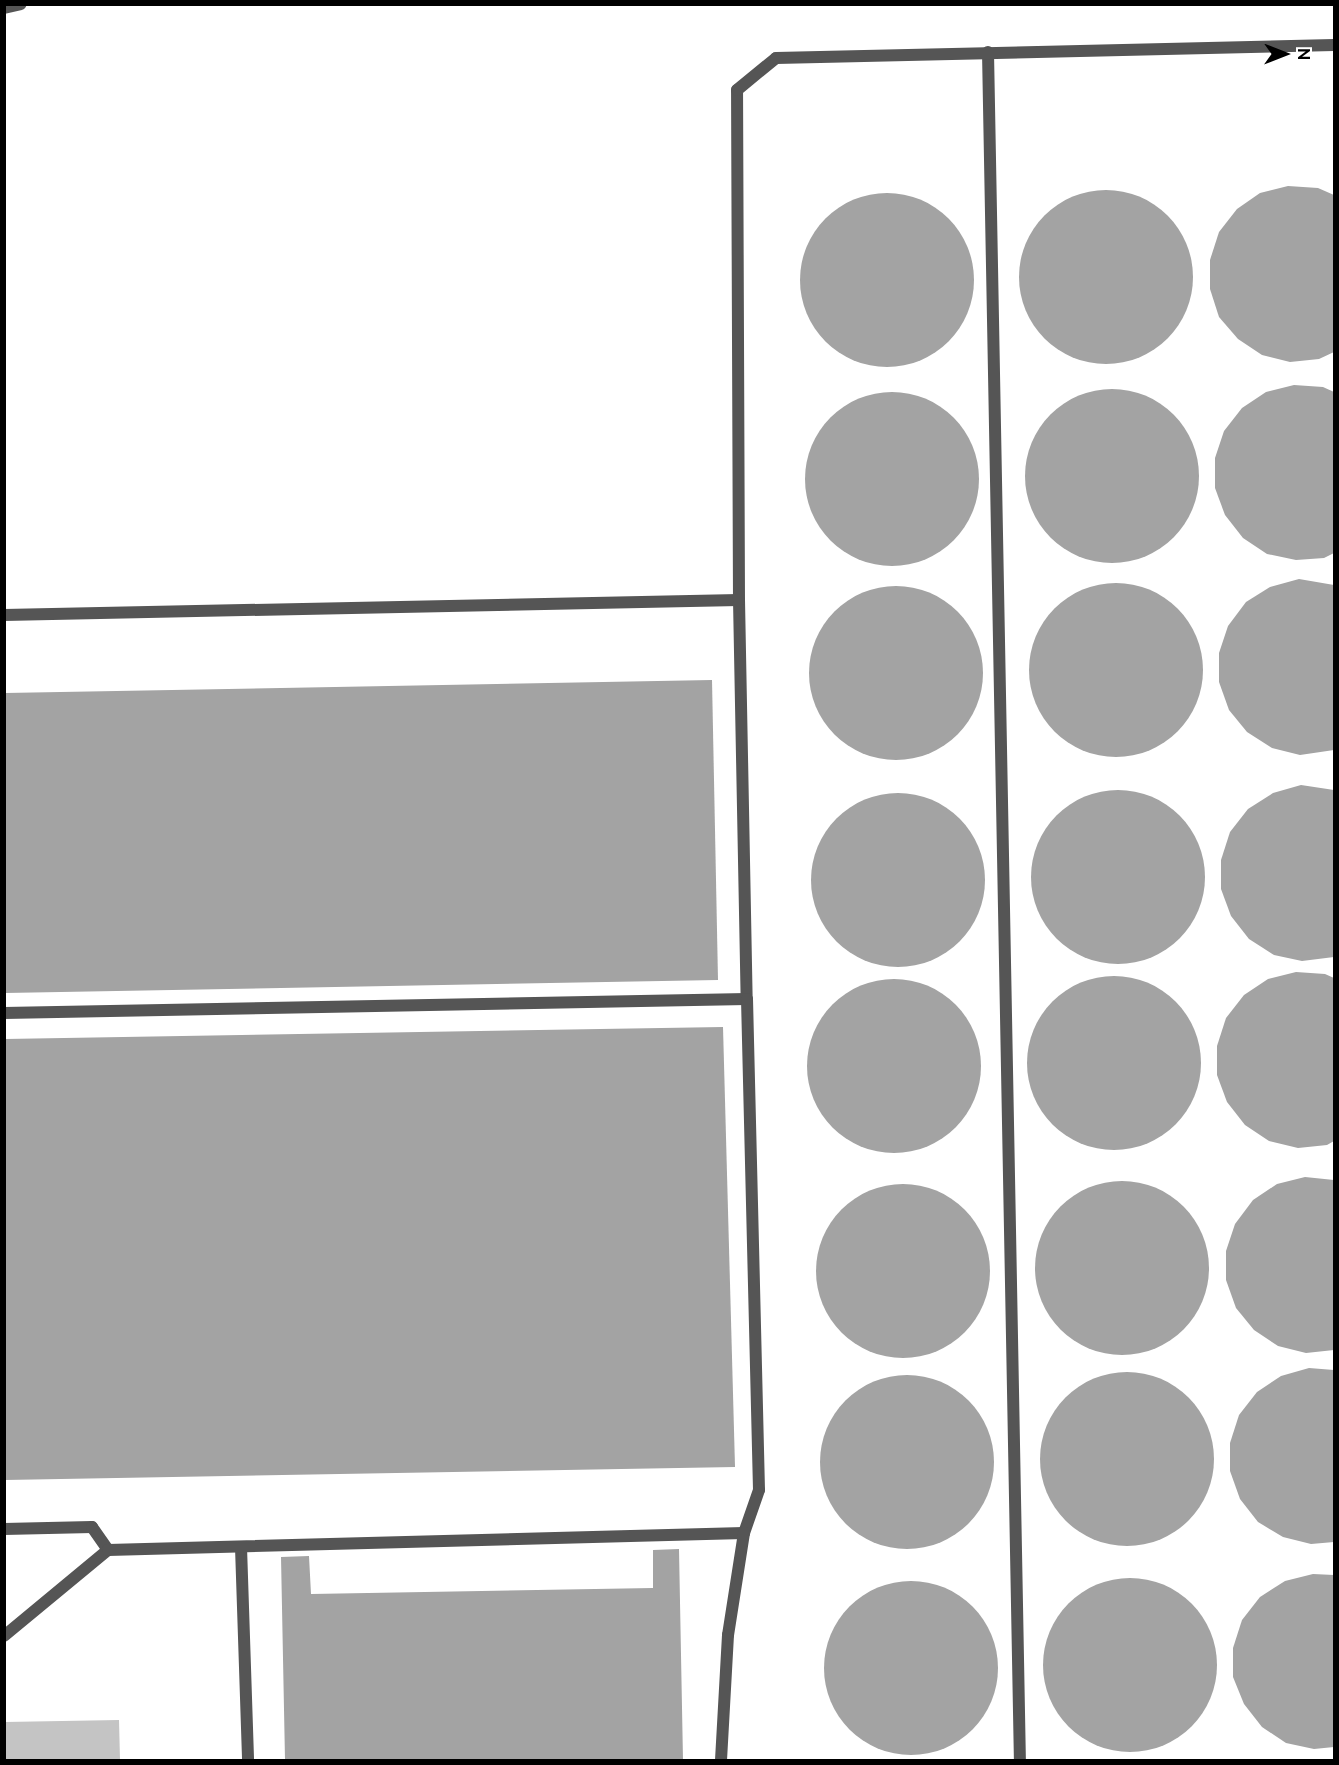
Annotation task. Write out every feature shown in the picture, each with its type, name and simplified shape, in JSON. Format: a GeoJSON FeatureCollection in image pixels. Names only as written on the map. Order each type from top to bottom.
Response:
{"type":"FeatureCollection","features":[{"type":"Feature","properties":{"kind":"lane"},"geometry":{"type":"LineString","coordinates":[[4,8],[21,4]]}},
{"type":"Feature","properties":{"kind":"lane"},"geometry":{"type":"LineString","coordinates":[[721,1761],[728,1635],[744,1533],[759,1490],[739,600],[737,90],[776,58],[1335,45]]}},
{"type":"Feature","properties":{"kind":"lane"},"geometry":{"type":"LineString","coordinates":[[988,52],[1020,1761]]}},
{"type":"Feature","properties":{"kind":"lane"},"geometry":{"type":"LineString","coordinates":[[4,615],[739,600]]}},
{"type":"Feature","properties":{"kind":"lane"},"geometry":{"type":"LineString","coordinates":[[4,1013],[747,999]]}},
{"type":"Feature","properties":{"kind":"lane"},"geometry":{"type":"LineString","coordinates":[[4,1529],[92,1527],[108,1550]]}},
{"type":"Feature","properties":{"kind":"lane"},"geometry":{"type":"LineString","coordinates":[[4,1636],[108,1550],[744,1533]]}},
{"type":"Feature","properties":{"kind":"lane"},"geometry":{"type":"LineString","coordinates":[[241,1546],[248,1761]]}},
{"type":"Feature","properties":{"kind":"shaded area"},"geometry":{"type":"Polygon","coordinates":[[[1288,186],[1318,188],[1334,195],[1334,352],[1319,359],[1290,362],[1262,355],[1238,339],[1219,317],[1210,289],[1210,260],[1219,232],[1237,209],[1260,193],[1288,186]]]}},
{"type":"Feature","properties":{"kind":"shaded area"},"geometry":{"type":"Polygon","coordinates":[[[1106,190],[1123,191],[1139,196],[1168,215],[1187,244],[1192,260],[1192,294],[1187,310],[1168,339],[1139,358],[1123,363],[1106,364],[1089,363],[1073,358],[1044,339],[1025,310],[1020,294],[1019,277],[1020,260],[1025,244],[1044,215],[1073,196],[1089,191],[1106,190]]]}},
{"type":"Feature","properties":{"kind":"shaded area"},"geometry":{"type":"Polygon","coordinates":[[[887,193],[904,194],[920,199],[949,218],[968,247],[973,263],[973,297],[968,313],[949,342],[920,361],[904,366],[887,367],[870,366],[854,361],[825,342],[806,313],[801,297],[800,280],[801,263],[806,247],[825,218],[854,199],[870,194],[887,193]]]}},
{"type":"Feature","properties":{"kind":"shaded area"},"geometry":{"type":"Polygon","coordinates":[[[1294,385],[1323,387],[1334,392],[1334,553],[1324,558],[1296,560],[1267,554],[1243,538],[1225,515],[1215,488],[1215,458],[1224,431],[1242,408],[1266,392],[1294,385]]]}},
{"type":"Feature","properties":{"kind":"shaded area"},"geometry":{"type":"Polygon","coordinates":[[[1112,389],[1129,390],[1145,395],[1174,414],[1193,443],[1198,459],[1198,493],[1193,509],[1174,538],[1145,557],[1129,562],[1112,563],[1095,562],[1079,557],[1050,538],[1031,509],[1026,493],[1025,476],[1026,459],[1031,443],[1050,414],[1079,395],[1095,390],[1112,389]]]}},
{"type":"Feature","properties":{"kind":"shaded area"},"geometry":{"type":"Polygon","coordinates":[[[892,392],[909,393],[925,398],[954,417],[973,446],[978,462],[978,496],[973,512],[954,541],[925,560],[909,565],[892,566],[875,565],[859,560],[830,541],[811,512],[806,496],[805,479],[806,462],[811,446],[830,417],[859,398],[875,393],[892,392]]]}},
{"type":"Feature","properties":{"kind":"shaded area"},"geometry":{"type":"Polygon","coordinates":[[[1299,579],[1334,585],[1334,750],[1300,755],[1272,748],[1247,732],[1229,710],[1219,682],[1219,653],[1228,626],[1246,602],[1270,587],[1299,579]]]}},
{"type":"Feature","properties":{"kind":"shaded area"},"geometry":{"type":"Polygon","coordinates":[[[1116,583],[1133,584],[1149,589],[1178,608],[1197,637],[1202,653],[1202,687],[1197,703],[1178,732],[1149,751],[1133,756],[1116,757],[1099,756],[1083,751],[1054,732],[1035,703],[1030,687],[1029,670],[1030,653],[1035,637],[1054,608],[1083,589],[1099,584],[1116,583]]]}},
{"type":"Feature","properties":{"kind":"shaded area"},"geometry":{"type":"Polygon","coordinates":[[[896,586],[913,587],[929,592],[958,611],[977,640],[982,656],[982,690],[977,706],[958,735],[929,754],[913,759],[896,760],[879,759],[863,754],[834,735],[815,706],[810,690],[809,673],[810,656],[815,640],[834,611],[863,592],[879,587],[896,586]]]}},
{"type":"Feature","properties":{"kind":"shaded area"},"geometry":{"type":"Polygon","coordinates":[[[712,680],[718,980],[5,993],[5,693],[712,680]]]}},
{"type":"Feature","properties":{"kind":"shaded area"},"geometry":{"type":"Polygon","coordinates":[[[1301,785],[1334,790],[1334,957],[1302,961],[1274,955],[1249,939],[1231,916],[1221,889],[1221,860],[1230,832],[1248,809],[1273,793],[1301,785]]]}},
{"type":"Feature","properties":{"kind":"shaded area"},"geometry":{"type":"Polygon","coordinates":[[[1118,790],[1135,791],[1151,796],[1180,815],[1199,844],[1204,860],[1204,894],[1199,910],[1180,939],[1151,958],[1135,963],[1118,964],[1101,963],[1085,958],[1056,939],[1037,910],[1032,894],[1031,877],[1032,860],[1037,844],[1056,815],[1085,796],[1101,791],[1118,790]]]}},
{"type":"Feature","properties":{"kind":"shaded area"},"geometry":{"type":"Polygon","coordinates":[[[898,793],[915,794],[931,799],[960,818],[979,847],[984,863],[984,897],[979,913],[960,942],[931,961],[915,966],[898,967],[881,966],[865,961],[836,942],[817,913],[812,897],[811,880],[812,863],[817,847],[836,818],[865,799],[881,794],[898,793]]]}},
{"type":"Feature","properties":{"kind":"shaded area"},"geometry":{"type":"Polygon","coordinates":[[[1296,972],[1325,974],[1334,978],[1334,1141],[1327,1145],[1298,1148],[1269,1141],[1245,1125],[1227,1102],[1217,1075],[1217,1046],[1226,1018],[1244,995],[1268,979],[1296,972]]]}},
{"type":"Feature","properties":{"kind":"shaded area"},"geometry":{"type":"Polygon","coordinates":[[[1114,976],[1131,977],[1147,982],[1176,1001],[1195,1030],[1200,1046],[1200,1080],[1195,1096],[1176,1125],[1147,1144],[1131,1149],[1114,1150],[1097,1149],[1081,1144],[1052,1125],[1033,1096],[1028,1080],[1027,1063],[1028,1046],[1033,1030],[1052,1001],[1081,982],[1097,977],[1114,976]]]}},
{"type":"Feature","properties":{"kind":"shaded area"},"geometry":{"type":"Polygon","coordinates":[[[894,979],[911,980],[927,985],[956,1004],[975,1033],[980,1049],[980,1083],[975,1099],[956,1128],[927,1147],[911,1152],[894,1153],[877,1152],[861,1147],[832,1128],[813,1099],[808,1083],[807,1066],[808,1049],[813,1033],[832,1004],[861,985],[877,980],[894,979]]]}},
{"type":"Feature","properties":{"kind":"shaded area"},"geometry":{"type":"Polygon","coordinates":[[[723,1027],[735,1467],[5,1480],[5,1039],[723,1027]]]}},
{"type":"Feature","properties":{"kind":"shaded area"},"geometry":{"type":"Polygon","coordinates":[[[1305,1177],[1334,1180],[1334,1350],[1306,1353],[1278,1346],[1254,1330],[1236,1308],[1226,1280],[1226,1251],[1235,1224],[1253,1200],[1277,1184],[1305,1177]]]}},
{"type":"Feature","properties":{"kind":"shaded area"},"geometry":{"type":"Polygon","coordinates":[[[1122,1181],[1139,1182],[1155,1187],[1184,1206],[1203,1235],[1208,1251],[1208,1285],[1203,1301],[1184,1330],[1155,1349],[1139,1354],[1122,1355],[1105,1354],[1089,1349],[1060,1330],[1041,1301],[1036,1285],[1035,1268],[1036,1251],[1041,1235],[1060,1206],[1089,1187],[1105,1182],[1122,1181]]]}},
{"type":"Feature","properties":{"kind":"shaded area"},"geometry":{"type":"Polygon","coordinates":[[[903,1184],[920,1185],[936,1190],[965,1209],[984,1238],[989,1254],[989,1288],[984,1304],[965,1333],[936,1352],[920,1357],[903,1358],[886,1357],[870,1352],[841,1333],[822,1304],[817,1288],[816,1271],[817,1254],[822,1238],[841,1209],[870,1190],[886,1185],[903,1184]]]}},
{"type":"Feature","properties":{"kind":"shaded area"},"geometry":{"type":"Polygon","coordinates":[[[1309,1368],[1334,1370],[1334,1542],[1311,1544],[1283,1537],[1258,1522],[1240,1499],[1230,1471],[1230,1443],[1239,1415],[1257,1392],[1281,1376],[1309,1368]]]}},
{"type":"Feature","properties":{"kind":"shaded area"},"geometry":{"type":"Polygon","coordinates":[[[1127,1372],[1144,1373],[1160,1378],[1189,1397],[1208,1426],[1213,1442],[1213,1476],[1208,1492],[1189,1521],[1160,1540],[1144,1545],[1127,1546],[1110,1545],[1094,1540],[1065,1521],[1046,1492],[1041,1476],[1040,1459],[1041,1442],[1046,1426],[1065,1397],[1094,1378],[1110,1373],[1127,1372]]]}},
{"type":"Feature","properties":{"kind":"shaded area"},"geometry":{"type":"Polygon","coordinates":[[[907,1375],[924,1376],[940,1381],[969,1400],[988,1429],[993,1445],[993,1479],[988,1495],[969,1524],[940,1543],[924,1548],[907,1549],[890,1548],[874,1543],[845,1524],[826,1495],[821,1479],[820,1462],[821,1445],[826,1429],[845,1400],[874,1381],[890,1376],[907,1375]]]}},
{"type":"Feature","properties":{"kind":"shaded area"},"geometry":{"type":"Polygon","coordinates":[[[679,1549],[683,1760],[285,1760],[281,1557],[309,1556],[311,1594],[653,1588],[653,1550],[679,1549]]]}},
{"type":"Feature","properties":{"kind":"shaded area"},"geometry":{"type":"Polygon","coordinates":[[[1313,1574],[1334,1575],[1334,1747],[1314,1749],[1286,1743],[1262,1727],[1244,1704],[1233,1677],[1233,1648],[1242,1620],[1260,1597],[1285,1581],[1313,1574]]]}},
{"type":"Feature","properties":{"kind":"shaded area"},"geometry":{"type":"Polygon","coordinates":[[[1130,1578],[1147,1579],[1163,1584],[1192,1603],[1211,1632],[1216,1648],[1216,1682],[1211,1698],[1192,1727],[1163,1746],[1147,1751],[1130,1752],[1113,1751],[1097,1746],[1068,1727],[1049,1698],[1044,1682],[1043,1665],[1044,1648],[1049,1632],[1068,1603],[1097,1584],[1113,1579],[1130,1578]]]}},
{"type":"Feature","properties":{"kind":"shaded area"},"geometry":{"type":"Polygon","coordinates":[[[911,1581],[928,1582],[944,1587],[973,1606],[992,1635],[997,1651],[997,1685],[992,1701],[973,1730],[944,1749],[928,1754],[911,1755],[894,1754],[878,1749],[849,1730],[830,1701],[825,1685],[824,1668],[825,1651],[830,1635],[849,1606],[878,1587],[894,1582],[911,1581]]]}},
{"type":"Feature","properties":{"kind":"building"},"geometry":{"type":"Polygon","coordinates":[[[119,1720],[120,1760],[5,1760],[5,1722],[119,1720]]]}}]}
